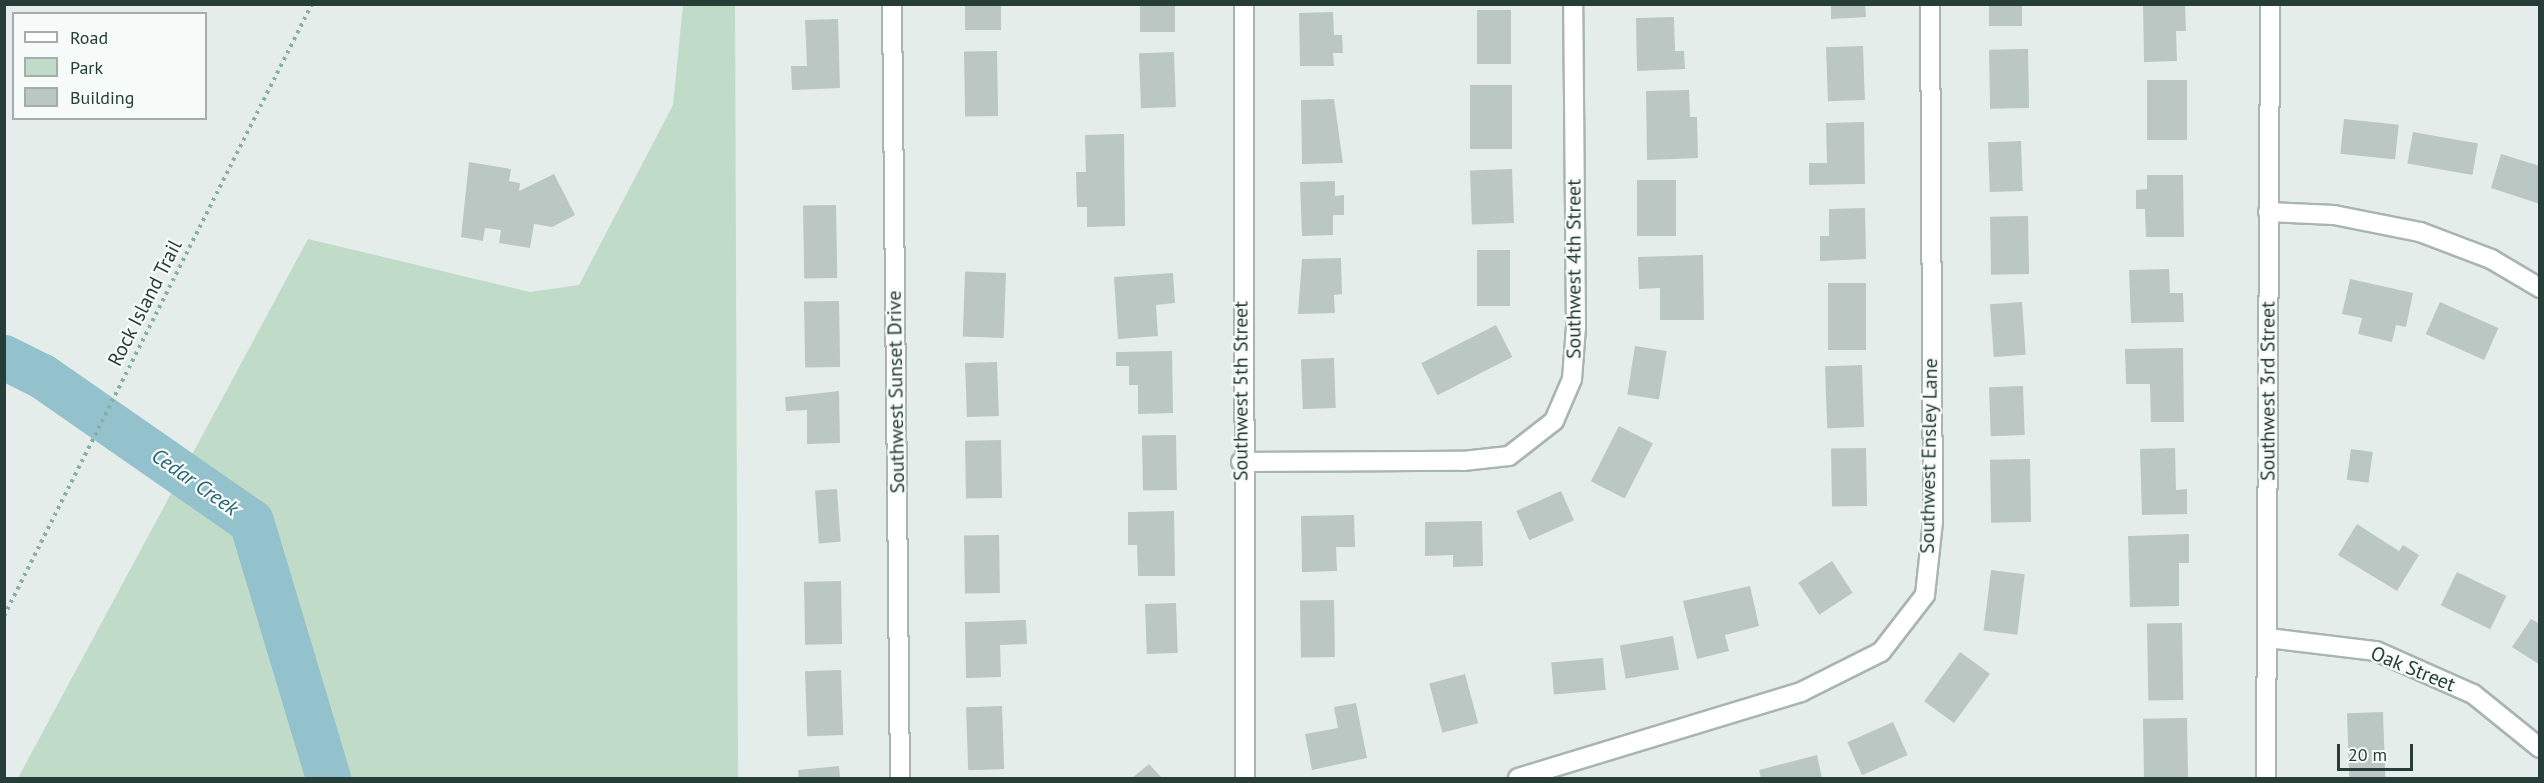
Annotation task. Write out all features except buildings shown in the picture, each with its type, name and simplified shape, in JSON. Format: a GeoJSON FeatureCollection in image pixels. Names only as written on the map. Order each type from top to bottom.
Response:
{"type":"FeatureCollection","features":[{"type":"Feature","properties":{"kind":"street","name":"Southwest Sunset Drive"},"geometry":{"type":"LineString","coordinates":[[892,4],[900,778]]}},
{"type":"Feature","properties":{"kind":"street","name":"Southwest 5th Street"},"geometry":{"type":"LineString","coordinates":[[1244,4],[1241,462],[1245,778]]}},
{"type":"Feature","properties":{"kind":"street","name":"Southwest 4th Street"},"geometry":{"type":"LineString","coordinates":[[1241,462],[1463,461],[1509,456],[1554,421],[1572,379],[1576,327],[1573,4]]}},
{"type":"Feature","properties":{"kind":"street","name":"Southwest Ensley Lane"},"geometry":{"type":"LineString","coordinates":[[1529,777],[1802,692],[1881,652],[1925,595],[1933,521],[1930,4]]}},
{"type":"Feature","properties":{"kind":"street","name":"Southwest 3rd Street"},"geometry":{"type":"LineString","coordinates":[[2266,778],[2270,4]]}},
{"type":"Feature","properties":{"kind":"street"},"geometry":{"type":"LineString","coordinates":[[2268,212],[2334,215],[2420,232],[2491,259],[2540,288]]}},
{"type":"Feature","properties":{"kind":"street","name":"Oak Street"},"geometry":{"type":"LineString","coordinates":[[2268,638],[2376,651],[2473,694],[2540,748]]}},
{"type":"Feature","properties":{"kind":"path","name":"Rock Island Trail"},"geometry":{"type":"LineString","coordinates":[[4,616],[312,4]]}},
{"type":"Feature","properties":{"kind":"green space"},"geometry":{"type":"Polygon","coordinates":[[[683,5],[735,5],[738,778],[18,778],[308,239],[530,292],[579,285],[673,105],[683,5]]]}},
{"type":"Feature","properties":{"kind":"waterway","name":"Cedar Creek"},"geometry":{"type":"LineString","coordinates":[[4,357],[42,376],[251,521],[328,778]]}}]}
